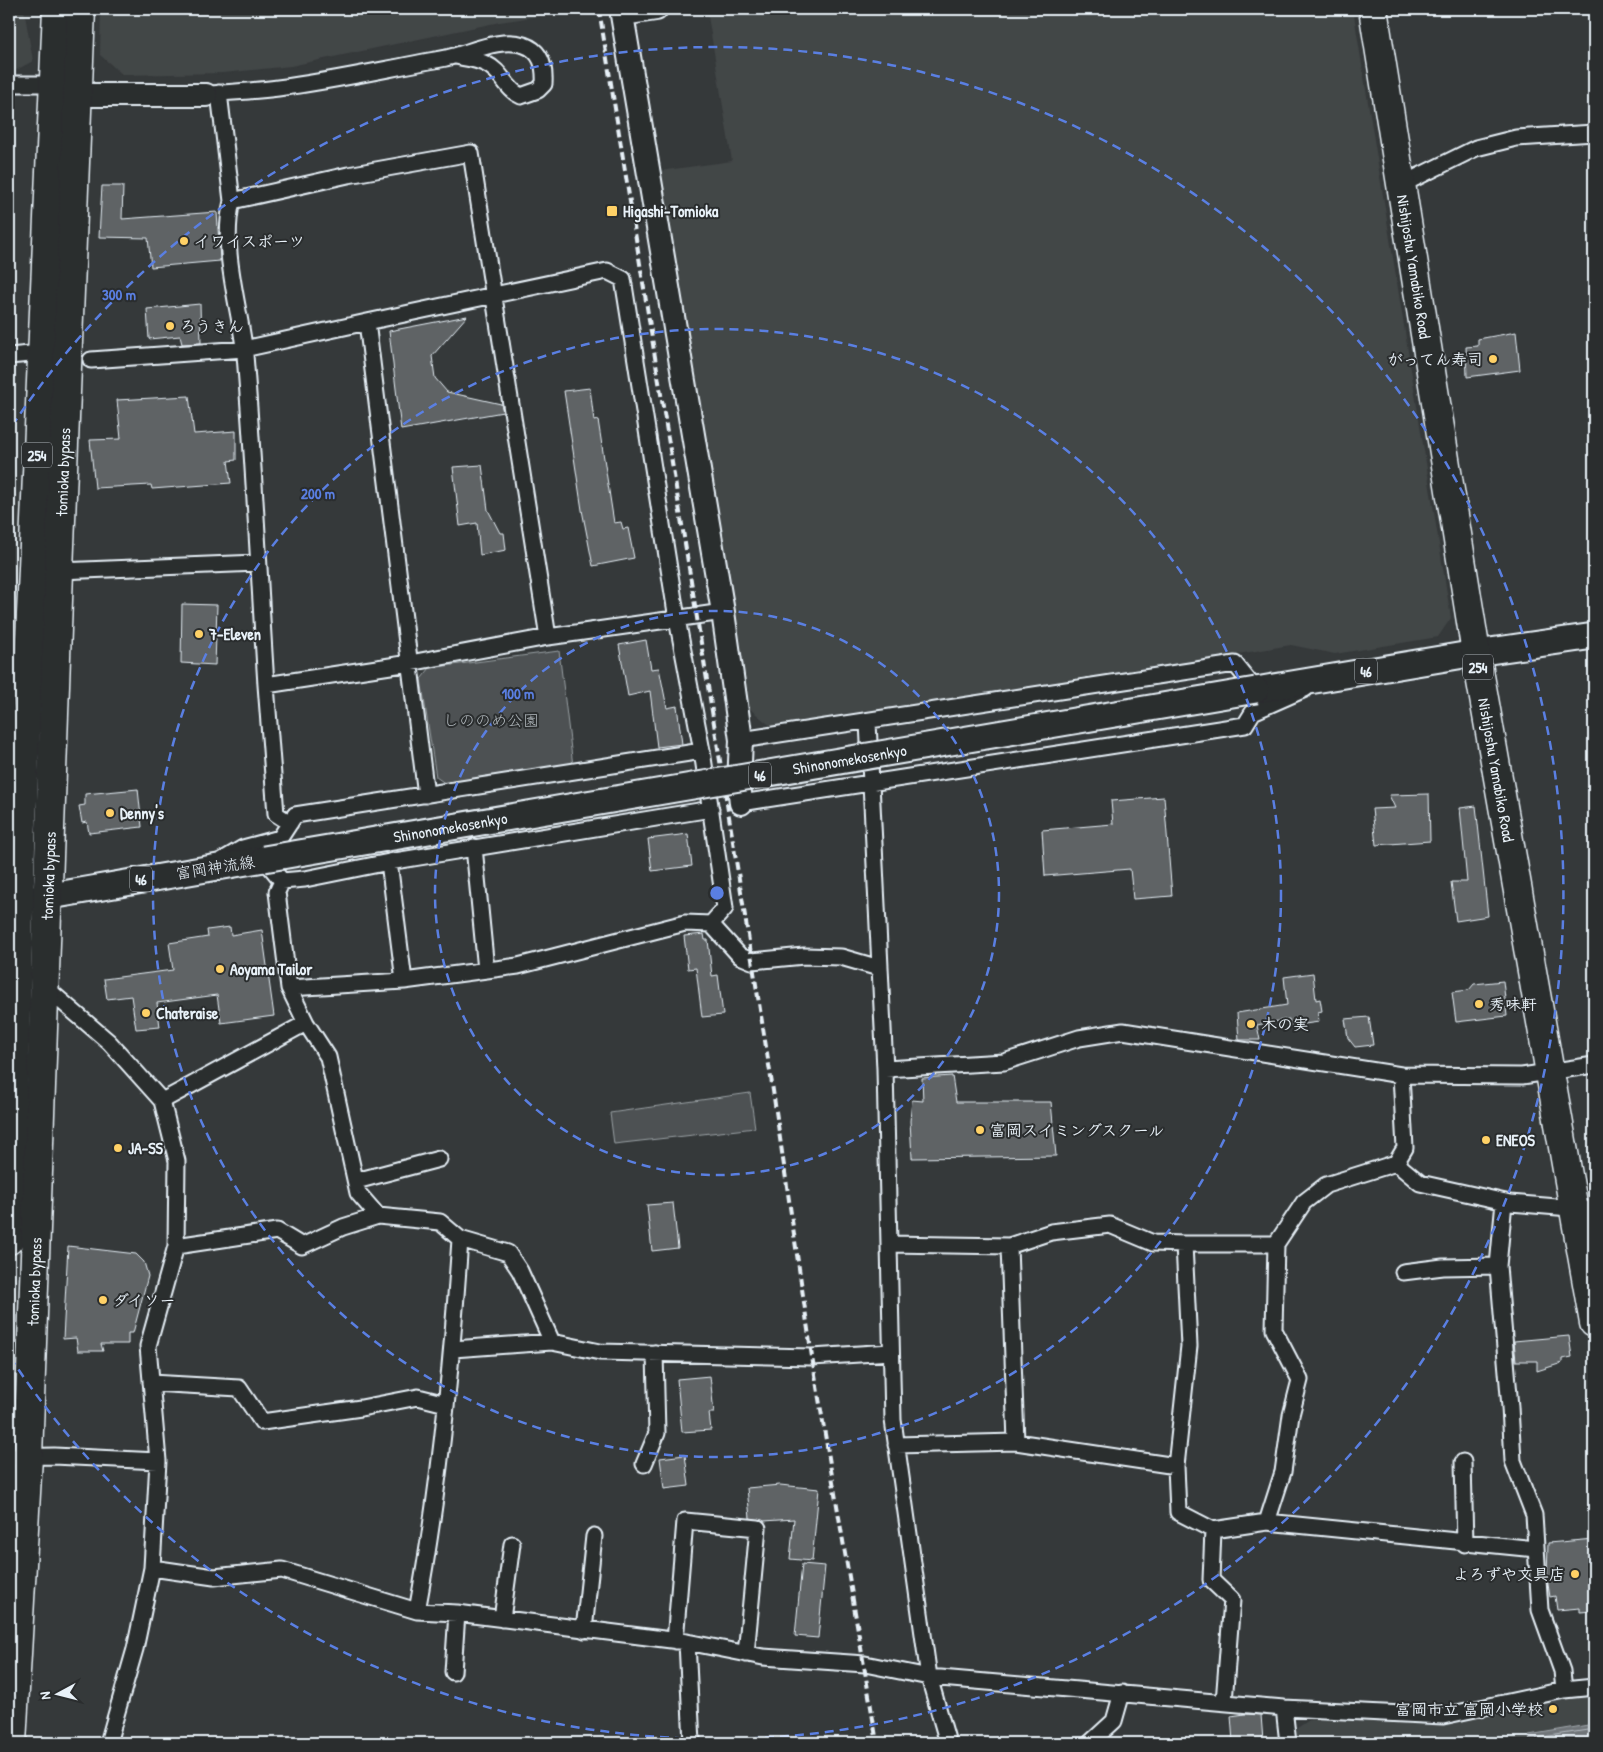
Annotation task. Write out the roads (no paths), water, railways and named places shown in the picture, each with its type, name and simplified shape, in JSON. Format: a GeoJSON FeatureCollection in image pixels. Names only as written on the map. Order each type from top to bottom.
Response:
{"type":"FeatureCollection","features":[{"type":"Feature","properties":{"kind":"highway","name":"tomioka bypass"},"geometry":{"type":"LineString","coordinates":[[12,1743],[19,1457],[45,987],[59,571],[67,89],[57,9]]}},
{"type":"Feature","properties":{"kind":"highway","name":"tomioka bypass"},"geometry":{"type":"LineString","coordinates":[[9,1240],[12,903],[42,353],[67,89],[81,9]]}},
{"type":"Feature","properties":{"kind":"highway","name":"Nishijoshu Yamabiko Road"},"geometry":{"type":"LineString","coordinates":[[1373,9],[1476,653],[1551,1073],[1584,1210],[1594,1323]]}},
{"type":"Feature","properties":{"kind":"main road","name":"46"},"geometry":{"type":"LineString","coordinates":[[1256,690],[1476,653],[1594,636]]}},
{"type":"Feature","properties":{"kind":"main road","name":"Shinonomekosenkyo"},"geometry":{"type":"LineString","coordinates":[[264,859],[1256,690]]}},
{"type":"Feature","properties":{"kind":"main road","name":"富岡神流線"},"geometry":{"type":"LineString","coordinates":[[12,903],[48,895],[264,859]]}},
{"type":"Feature","properties":{"kind":"street"},"geometry":{"type":"LineString","coordinates":[[656,9],[621,11],[723,612],[741,740],[739,784],[741,803],[1245,725],[1253,712],[1334,677]]}},
{"type":"Feature","properties":{"kind":"street"},"geometry":{"type":"LineString","coordinates":[[9,84],[67,89],[212,94],[278,88],[455,56],[489,47],[521,44],[532,48],[541,58],[545,71],[544,84],[538,90],[522,96],[510,90],[499,74],[487,64],[455,56]]}},
{"type":"Feature","properties":{"kind":"street"},"geometry":{"type":"LineString","coordinates":[[212,94],[232,201],[228,218],[232,273],[244,348],[252,443],[258,563],[276,814],[290,823]]}},
{"type":"Feature","properties":{"kind":"street"},"geometry":{"type":"LineString","coordinates":[[1401,185],[1476,148],[1516,138],[1594,133]]}},
{"type":"Feature","properties":{"kind":"street"},"geometry":{"type":"LineString","coordinates":[[232,201],[348,175],[471,153],[548,637]]}},
{"type":"Feature","properties":{"kind":"street"},"geometry":{"type":"LineString","coordinates":[[91,360],[244,348],[607,271],[624,279],[677,619],[702,751],[725,908],[712,924]]}},
{"type":"Feature","properties":{"kind":"street"},"geometry":{"type":"LineString","coordinates":[[367,322],[426,795]]}},
{"type":"Feature","properties":{"kind":"street"},"geometry":{"type":"LineString","coordinates":[[9,356],[42,353]]}},
{"type":"Feature","properties":{"kind":"street"},"geometry":{"type":"LineString","coordinates":[[59,571],[258,563]]}},
{"type":"Feature","properties":{"kind":"street"},"geometry":{"type":"LineString","coordinates":[[266,685],[410,663],[548,637],[723,612]]}},
{"type":"Feature","properties":{"kind":"street"},"geometry":{"type":"LineString","coordinates":[[741,740],[868,722],[1235,664],[1256,690]]}},
{"type":"Feature","properties":{"kind":"street"},"geometry":{"type":"LineString","coordinates":[[868,722],[884,1069],[893,1420],[928,1677],[948,1743]]}},
{"type":"Feature","properties":{"kind":"street"},"geometry":{"type":"LineString","coordinates":[[211,867],[243,848],[280,838],[295,815],[702,751]]}},
{"type":"Feature","properties":{"kind":"street"},"geometry":{"type":"LineString","coordinates":[[282,881],[306,880],[389,862],[711,808]]}},
{"type":"Feature","properties":{"kind":"street"},"geometry":{"type":"LineString","coordinates":[[474,848],[486,970]]}},
{"type":"Feature","properties":{"kind":"street"},"geometry":{"type":"LineString","coordinates":[[264,859],[282,881]]}},
{"type":"Feature","properties":{"kind":"street"},"geometry":{"type":"LineString","coordinates":[[389,862],[404,981]]}},
{"type":"Feature","properties":{"kind":"street"},"geometry":{"type":"LineString","coordinates":[[282,881],[277,892],[289,988],[306,1023],[328,1057],[358,1193],[378,1216]]}},
{"type":"Feature","properties":{"kind":"street"},"geometry":{"type":"LineString","coordinates":[[289,988],[404,981],[518,966],[685,923],[712,924],[740,956],[752,961],[804,956],[841,957],[879,968]]}},
{"type":"Feature","properties":{"kind":"street"},"geometry":{"type":"LineString","coordinates":[[45,987],[109,1042],[162,1101],[177,1161],[176,1246],[148,1346],[158,1461],[152,1568],[135,1649],[108,1743]]}},
{"type":"Feature","properties":{"kind":"street"},"geometry":{"type":"LineString","coordinates":[[162,1101],[306,1023]]}},
{"type":"Feature","properties":{"kind":"street"},"geometry":{"type":"LineString","coordinates":[[884,1069],[1004,1062],[1079,1038],[1123,1031],[1401,1075],[1522,1076],[1551,1073],[1594,1064]]}},
{"type":"Feature","properties":{"kind":"street"},"geometry":{"type":"LineString","coordinates":[[1267,1522],[1283,1472],[1291,1415],[1300,1380],[1274,1330],[1276,1244],[1304,1202],[1326,1185],[1396,1163],[1405,1148],[1401,1075]]}},
{"type":"Feature","properties":{"kind":"street"},"geometry":{"type":"LineString","coordinates":[[356,1181],[438,1159]]}},
{"type":"Feature","properties":{"kind":"street"},"geometry":{"type":"LineString","coordinates":[[1396,1163],[1420,1183],[1504,1202],[1584,1210]]}},
{"type":"Feature","properties":{"kind":"street"},"geometry":{"type":"LineString","coordinates":[[1504,1202],[1498,1266],[1513,1461],[1534,1515],[1540,1610],[1562,1670],[1564,1690]]}},
{"type":"Feature","properties":{"kind":"street"},"geometry":{"type":"LineString","coordinates":[[176,1246],[277,1231],[302,1246],[343,1227],[378,1216],[440,1222],[460,1239],[508,1253],[520,1271],[552,1342]]}},
{"type":"Feature","properties":{"kind":"street"},"geometry":{"type":"LineString","coordinates":[[889,1244],[1009,1246],[1051,1232],[1110,1225],[1153,1243],[1276,1244]]}},
{"type":"Feature","properties":{"kind":"street"},"geometry":{"type":"LineString","coordinates":[[417,1611],[426,1564],[453,1349],[460,1239]]}},
{"type":"Feature","properties":{"kind":"street"},"geometry":{"type":"LineString","coordinates":[[1184,1244],[1188,1346],[1176,1466],[1178,1512],[1213,1530],[1267,1522],[1465,1544],[1536,1549]]}},
{"type":"Feature","properties":{"kind":"street"},"geometry":{"type":"LineString","coordinates":[[1009,1246],[1016,1442]]}},
{"type":"Feature","properties":{"kind":"street"},"geometry":{"type":"LineString","coordinates":[[1403,1272],[1443,1267],[1498,1266]]}},
{"type":"Feature","properties":{"kind":"street"},"geometry":{"type":"LineString","coordinates":[[453,1349],[552,1342],[600,1352],[812,1357],[892,1352]]}},
{"type":"Feature","properties":{"kind":"street"},"geometry":{"type":"LineString","coordinates":[[644,1464],[657,1432],[655,1353]]}},
{"type":"Feature","properties":{"kind":"street"},"geometry":{"type":"LineString","coordinates":[[151,1383],[239,1388],[262,1422],[361,1408],[418,1397],[446,1404]]}},
{"type":"Feature","properties":{"kind":"street"},"geometry":{"type":"LineString","coordinates":[[896,1444],[1016,1442],[1176,1466]]}},
{"type":"Feature","properties":{"kind":"street"},"geometry":{"type":"LineString","coordinates":[[19,1457],[158,1461]]}},
{"type":"Feature","properties":{"kind":"street"},"geometry":{"type":"LineString","coordinates":[[1463,1462],[1465,1544]]}},
{"type":"Feature","properties":{"kind":"street"},"geometry":{"type":"LineString","coordinates":[[692,1743],[681,1642],[685,1521],[758,1528],[746,1654]]}},
{"type":"Feature","properties":{"kind":"street"},"geometry":{"type":"LineString","coordinates":[[1213,1530],[1211,1580],[1232,1600],[1224,1702]]}},
{"type":"Feature","properties":{"kind":"street"},"geometry":{"type":"LineString","coordinates":[[584,1630],[594,1536]]}},
{"type":"Feature","properties":{"kind":"street"},"geometry":{"type":"LineString","coordinates":[[502,1619],[512,1544]]}},
{"type":"Feature","properties":{"kind":"street"},"geometry":{"type":"LineString","coordinates":[[152,1568],[214,1577],[282,1570],[417,1611],[457,1613],[681,1642],[746,1654],[864,1664],[928,1677],[1284,1708],[1443,1716],[1564,1690],[1594,1688]]}},
{"type":"Feature","properties":{"kind":"street"},"geometry":{"type":"LineString","coordinates":[[453,1672],[457,1613]]}},
{"type":"Feature","properties":{"kind":"street"},"geometry":{"type":"LineString","coordinates":[[1090,1743],[1114,1721],[1122,1693]]}},
{"type":"Feature","properties":{"kind":"street"},"geometry":{"type":"LineString","coordinates":[[1284,1708],[1288,1743]]}},
{"type":"Feature","properties":{"kind":"water"},"geometry":{"type":"Polygon","coordinates":[[[1594,1724],[1594,1743],[1530,1743],[1529,1735],[1594,1724]]]}},
{"type":"Feature","properties":{"kind":"railway"},"geometry":{"type":"LineString","coordinates":[[599,9],[772,1084],[812,1357],[877,1743]]}},
{"type":"Feature","properties":{"kind":"place","name":"Higashi-Tomioka"},"geometry":{"type":"Point","coordinates":[612,211]}},
{"type":"Feature","properties":{"kind":"place","name":"イワイスポーツ"},"geometry":{"type":"Point","coordinates":[184,241]}},
{"type":"Feature","properties":{"kind":"place","name":"ろうきん"},"geometry":{"type":"Point","coordinates":[170,326]}},
{"type":"Feature","properties":{"kind":"place","name":"がってん寿司"},"geometry":{"type":"Point","coordinates":[1493,359]}},
{"type":"Feature","properties":{"kind":"place","name":"7-Eleven"},"geometry":{"type":"Point","coordinates":[199,634]}},
{"type":"Feature","properties":{"kind":"place","name":"Denny's"},"geometry":{"type":"Point","coordinates":[110,813]}},
{"type":"Feature","properties":{"kind":"place","name":"Aoyama Tailor"},"geometry":{"type":"Point","coordinates":[220,969]}},
{"type":"Feature","properties":{"kind":"place","name":"秀味軒"},"geometry":{"type":"Point","coordinates":[1479,1004]}},
{"type":"Feature","properties":{"kind":"place","name":"Chateraise"},"geometry":{"type":"Point","coordinates":[146,1013]}},
{"type":"Feature","properties":{"kind":"place","name":"木の実"},"geometry":{"type":"Point","coordinates":[1251,1024]}},
{"type":"Feature","properties":{"kind":"place","name":"富岡スイミングスクール"},"geometry":{"type":"Point","coordinates":[980,1130]}},
{"type":"Feature","properties":{"kind":"place","name":"ENEOS"},"geometry":{"type":"Point","coordinates":[1486,1140]}},
{"type":"Feature","properties":{"kind":"place","name":"JA-SS"},"geometry":{"type":"Point","coordinates":[118,1148]}},
{"type":"Feature","properties":{"kind":"place","name":"ダイソー"},"geometry":{"type":"Point","coordinates":[103,1300]}},
{"type":"Feature","properties":{"kind":"place","name":"よろずや文具店"},"geometry":{"type":"Point","coordinates":[1575,1574]}},
{"type":"Feature","properties":{"kind":"place","name":"富岡市立 富岡小学校"},"geometry":{"type":"Point","coordinates":[1553,1709]}},
{"type":"Feature","properties":{"kind":"park label","name":"しののめ公園"},"geometry":{"type":"Point","coordinates":[491,720]}}]}
